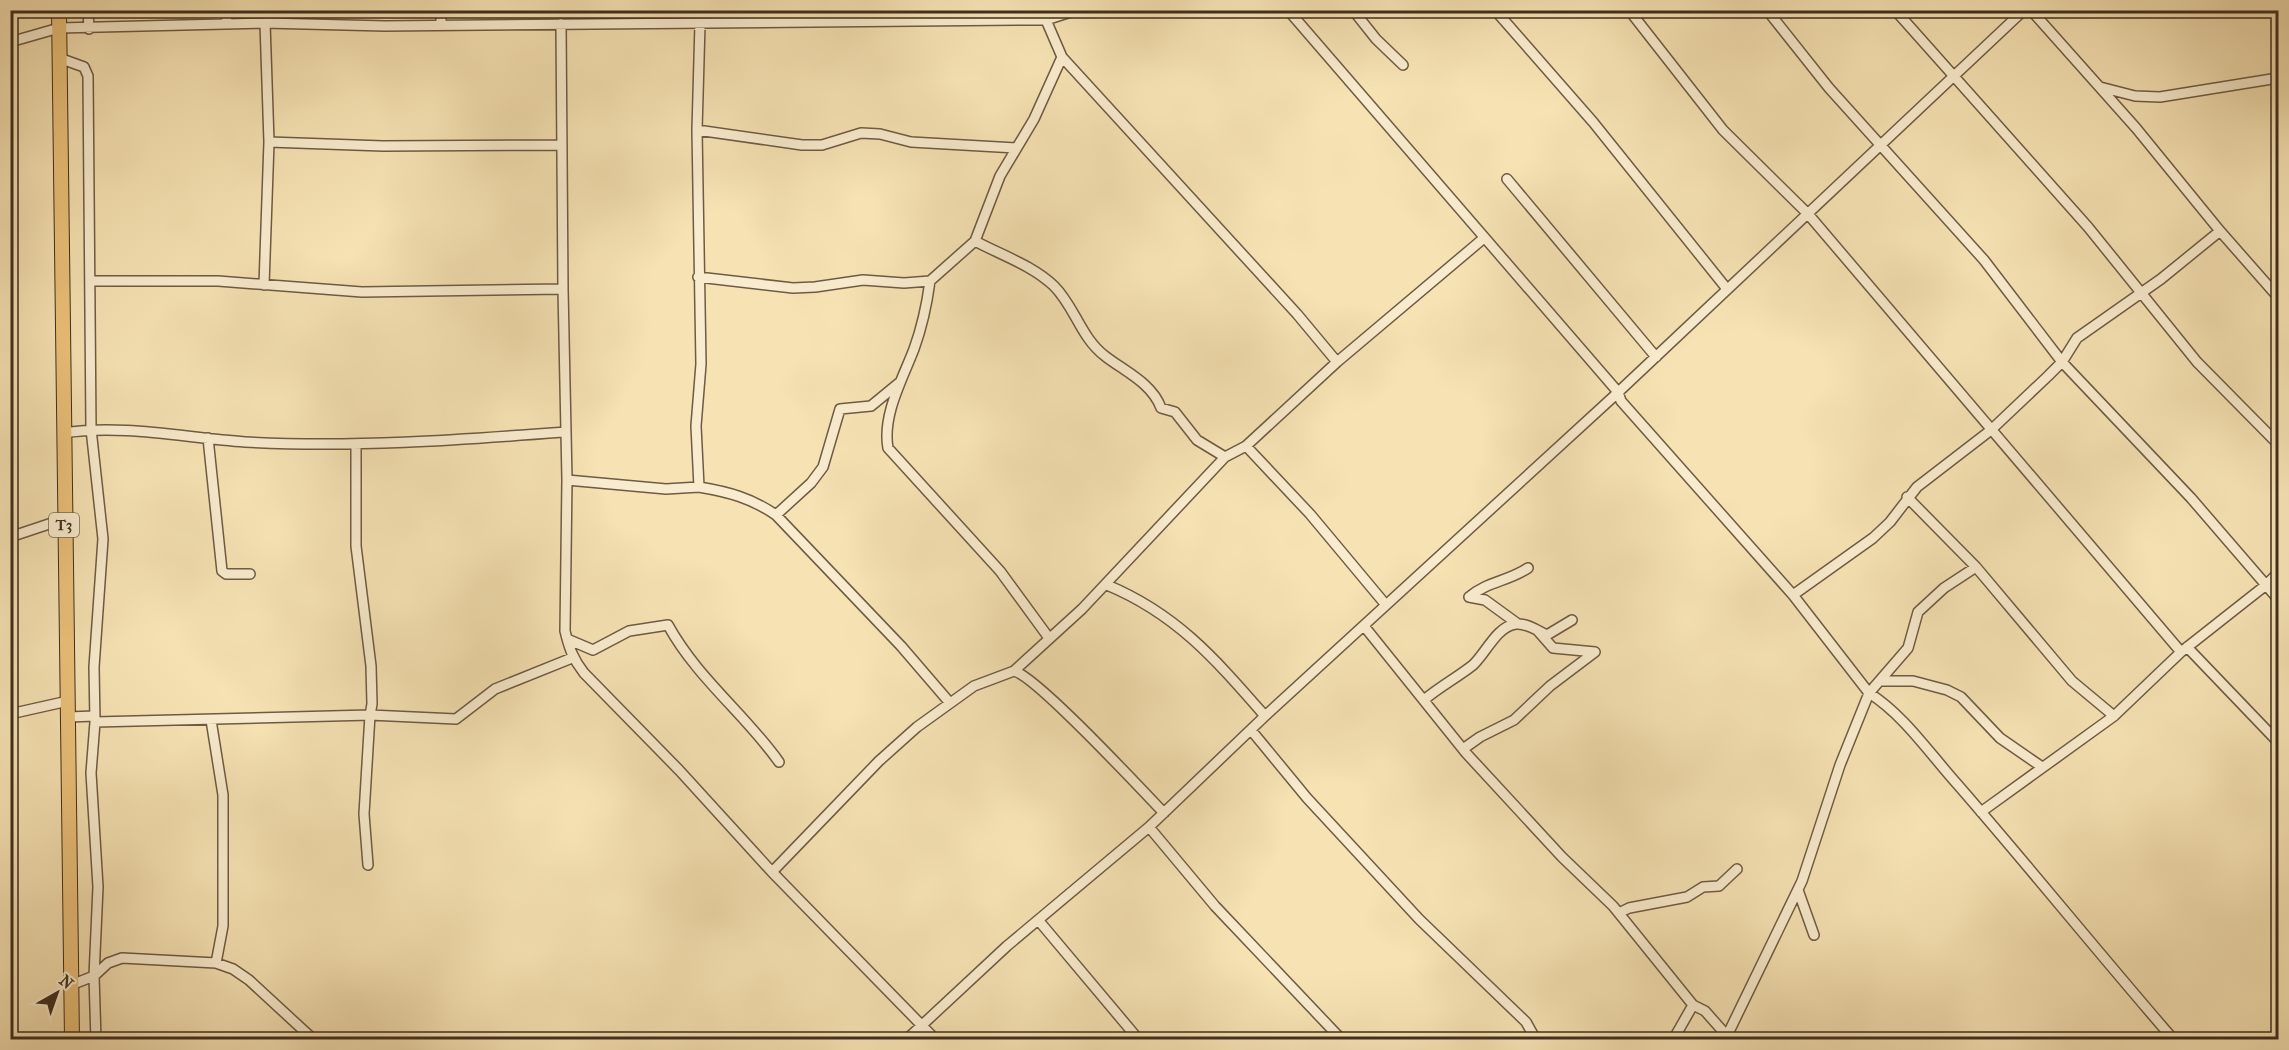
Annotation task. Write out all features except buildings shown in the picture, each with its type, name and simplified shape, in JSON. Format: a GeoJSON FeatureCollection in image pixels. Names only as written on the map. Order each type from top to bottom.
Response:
{"type":"FeatureCollection","features":[{"type":"Feature","properties":{"kind":"highway","name":"T3"},"geometry":{"type":"LineString","coordinates":[[59,10],[72,1040]]}},
{"type":"Feature","properties":{"kind":"street"},"geometry":{"type":"LineString","coordinates":[[88,10],[89,29]]}},
{"type":"Feature","properties":{"kind":"street"},"geometry":{"type":"LineString","coordinates":[[226,10],[227,24]]}},
{"type":"Feature","properties":{"kind":"street"},"geometry":{"type":"LineString","coordinates":[[441,10],[441,25]]}},
{"type":"Feature","properties":{"kind":"street"},"geometry":{"type":"LineString","coordinates":[[10,42],[59,28],[89,29],[265,22],[441,25],[1046,20],[1077,10]]}},
{"type":"Feature","properties":{"kind":"street"},"geometry":{"type":"LineString","coordinates":[[1288,10],[1618,392],[1621,401],[1793,595],[1869,693],[1895,715],[1981,812],[2174,1040]]}},
{"type":"Feature","properties":{"kind":"street"},"geometry":{"type":"LineString","coordinates":[[1353,10],[1376,39],[1403,65]]}},
{"type":"Feature","properties":{"kind":"street"},"geometry":{"type":"LineString","coordinates":[[1495,10],[1593,122],[1727,289]]}},
{"type":"Feature","properties":{"kind":"street"},"geometry":{"type":"LineString","coordinates":[[1629,10],[1723,130],[1808,214],[1991,430],[2184,649],[2278,742]]}},
{"type":"Feature","properties":{"kind":"street"},"geometry":{"type":"LineString","coordinates":[[1767,10],[1829,88],[1984,260],[2062,362],[2191,498],[2278,599]]}},
{"type":"Feature","properties":{"kind":"street"},"geometry":{"type":"LineString","coordinates":[[1895,10],[2074,210],[2212,379],[2278,444]]}},
{"type":"Feature","properties":{"kind":"street"},"geometry":{"type":"LineString","coordinates":[[906,1040],[1007,946],[1149,827],[1265,716],[1656,357],[2024,10]]}},
{"type":"Feature","properties":{"kind":"street"},"geometry":{"type":"LineString","coordinates":[[2031,10],[2100,87],[2278,297]]}},
{"type":"Feature","properties":{"kind":"street"},"geometry":{"type":"LineString","coordinates":[[1046,20],[1062,57],[1297,314],[1337,362]]}},
{"type":"Feature","properties":{"kind":"street"},"geometry":{"type":"LineString","coordinates":[[264,285],[269,142],[265,22]]}},
{"type":"Feature","properties":{"kind":"street"},"geometry":{"type":"LineString","coordinates":[[561,24],[567,639],[572,658],[772,872],[936,1040]]}},
{"type":"Feature","properties":{"kind":"street"},"geometry":{"type":"LineString","coordinates":[[699,487],[696,426],[701,364],[697,130],[700,24]]}},
{"type":"Feature","properties":{"kind":"street"},"geometry":{"type":"LineString","coordinates":[[698,277],[793,288],[863,280],[903,283],[930,281],[975,241],[996,185],[1034,119],[1062,57]]}},
{"type":"Feature","properties":{"kind":"street"},"geometry":{"type":"LineString","coordinates":[[60,58],[84,68],[88,75],[91,429],[103,539],[94,667],[95,719],[91,773],[98,887],[94,976],[96,1040]]}},
{"type":"Feature","properties":{"kind":"street"},"geometry":{"type":"LineString","coordinates":[[2100,87],[2135,96],[2160,97],[2278,78]]}},
{"type":"Feature","properties":{"kind":"street"},"geometry":{"type":"LineString","coordinates":[[697,130],[802,145],[822,145],[861,133],[880,134],[911,142],[1016,148]]}},
{"type":"Feature","properties":{"kind":"street"},"geometry":{"type":"LineString","coordinates":[[269,142],[383,146],[562,145]]}},
{"type":"Feature","properties":{"kind":"street"},"geometry":{"type":"LineString","coordinates":[[1507,179],[1656,357]]}},
{"type":"Feature","properties":{"kind":"street"},"geometry":{"type":"LineString","coordinates":[[1793,595],[1873,538],[1890,522],[1907,497],[1917,487],[1991,430],[2062,362],[2077,338],[2161,279],[2220,231]]}},
{"type":"Feature","properties":{"kind":"street"},"geometry":{"type":"LineString","coordinates":[[772,872],[879,761],[917,727],[974,686],[1018,669],[1107,585],[1225,457],[1246,446],[1337,362],[1484,238]]}},
{"type":"Feature","properties":{"kind":"street"},"geometry":{"type":"LineString","coordinates":[[975,241],[1020,262],[1054,287],[1070,306],[1087,338],[1104,356],[1130,371],[1158,399],[1161,408],[1175,412],[1197,440],[1225,457]]}},
{"type":"Feature","properties":{"kind":"street"},"geometry":{"type":"LineString","coordinates":[[91,281],[212,280],[404,293],[562,289]]}},
{"type":"Feature","properties":{"kind":"street"},"geometry":{"type":"LineString","coordinates":[[930,281],[923,320],[901,381],[889,425],[888,448],[1000,571],[1049,638]]}},
{"type":"Feature","properties":{"kind":"street"},"geometry":{"type":"LineString","coordinates":[[776,514],[811,483],[823,467],[840,409],[871,406],[901,381]]}},
{"type":"Feature","properties":{"kind":"street"},"geometry":{"type":"LineString","coordinates":[[63,433],[91,429],[208,438],[356,445],[565,432]]}},
{"type":"Feature","properties":{"kind":"street"},"geometry":{"type":"LineString","coordinates":[[208,438],[218,510],[222,571],[226,574],[250,574]]}},
{"type":"Feature","properties":{"kind":"street"},"geometry":{"type":"LineString","coordinates":[[356,445],[356,546],[371,666],[372,704],[364,814],[368,865]]}},
{"type":"Feature","properties":{"kind":"street"},"geometry":{"type":"LineString","coordinates":[[1246,446],[1386,605]]}},
{"type":"Feature","properties":{"kind":"street"},"geometry":{"type":"LineString","coordinates":[[567,480],[666,489],[699,487],[743,496],[776,514],[901,646],[950,703]]}},
{"type":"Feature","properties":{"kind":"street"},"geometry":{"type":"LineString","coordinates":[[1917,487],[1921,510]]}},
{"type":"Feature","properties":{"kind":"street"},"geometry":{"type":"LineString","coordinates":[[1907,497],[1976,567],[2072,681],[2114,716]]}},
{"type":"Feature","properties":{"kind":"street"},"geometry":{"type":"LineString","coordinates":[[10,537],[64,519]]}},
{"type":"Feature","properties":{"kind":"street"},"geometry":{"type":"LineString","coordinates":[[1365,626],[1463,749],[1562,857],[1619,913],[1693,1005],[1705,1011],[1727,1038],[1798,890],[1840,765],[1869,693],[1883,681],[1908,648],[1918,612],[1944,588],[1976,567]]}},
{"type":"Feature","properties":{"kind":"street"},"geometry":{"type":"LineString","coordinates":[[1528,568],[1515,576],[1481,586],[1469,597],[1485,600],[1518,624],[1547,635],[1572,620]]}},
{"type":"Feature","properties":{"kind":"street"},"geometry":{"type":"LineString","coordinates":[[1981,812],[2114,716],[2184,649],[2278,573]]}},
{"type":"Feature","properties":{"kind":"street"},"geometry":{"type":"LineString","coordinates":[[1107,585],[1135,596],[1182,627],[1207,651],[1265,716]]}},
{"type":"Feature","properties":{"kind":"street"},"geometry":{"type":"LineString","coordinates":[[1424,700],[1448,680],[1473,664],[1502,631],[1518,624]]}},
{"type":"Feature","properties":{"kind":"street"},"geometry":{"type":"LineString","coordinates":[[567,639],[593,650],[629,631],[668,625],[697,670],[756,730],[780,762]]}},
{"type":"Feature","properties":{"kind":"street"},"geometry":{"type":"LineString","coordinates":[[1463,749],[1480,737],[1514,720],[1550,686],[1595,652],[1553,648],[1538,631]]}},
{"type":"Feature","properties":{"kind":"street"},"geometry":{"type":"LineString","coordinates":[[68,717],[211,720],[370,715],[456,719],[495,689],[572,658]]}},
{"type":"Feature","properties":{"kind":"street"},"geometry":{"type":"LineString","coordinates":[[1018,669],[1164,813]]}},
{"type":"Feature","properties":{"kind":"street"},"geometry":{"type":"LineString","coordinates":[[1883,681],[1913,681],[1947,690],[1960,697],[2000,738],[2042,767]]}},
{"type":"Feature","properties":{"kind":"street"},"geometry":{"type":"LineString","coordinates":[[10,714],[68,701]]}},
{"type":"Feature","properties":{"kind":"street"},"geometry":{"type":"LineString","coordinates":[[211,720],[224,795],[223,927],[216,963]]}},
{"type":"Feature","properties":{"kind":"street"},"geometry":{"type":"LineString","coordinates":[[1251,730],[1307,798],[1419,920],[1526,1022],[1536,1040]]}},
{"type":"Feature","properties":{"kind":"street"},"geometry":{"type":"LineString","coordinates":[[1149,827],[1215,906],[1342,1040]]}},
{"type":"Feature","properties":{"kind":"street"},"geometry":{"type":"LineString","coordinates":[[1619,913],[1629,908],[1687,897],[1703,887],[1719,886],[1737,869]]}},
{"type":"Feature","properties":{"kind":"street"},"geometry":{"type":"LineString","coordinates":[[1798,890],[1814,935]]}},
{"type":"Feature","properties":{"kind":"street"},"geometry":{"type":"LineString","coordinates":[[1039,921],[1139,1040]]}},
{"type":"Feature","properties":{"kind":"street"},"geometry":{"type":"LineString","coordinates":[[71,985],[94,976],[108,963],[122,958],[216,963],[249,980],[314,1040]]}},
{"type":"Feature","properties":{"kind":"street"},"geometry":{"type":"LineString","coordinates":[[1673,1040],[1693,1005]]}}]}
